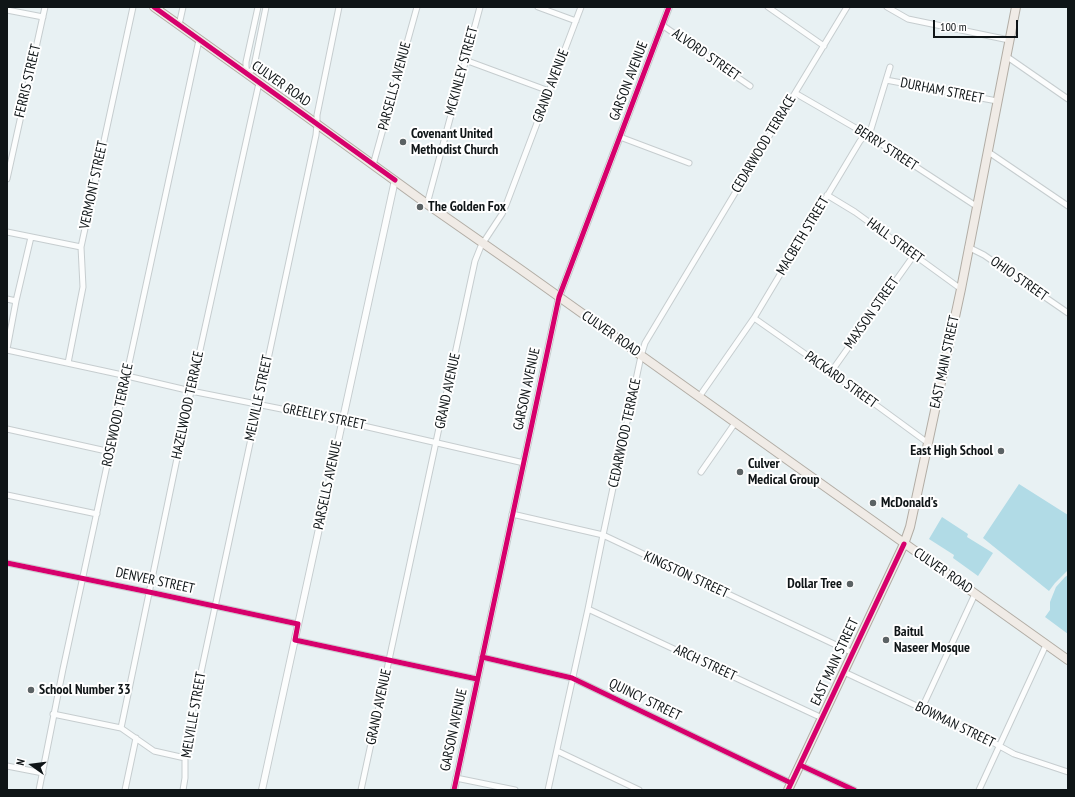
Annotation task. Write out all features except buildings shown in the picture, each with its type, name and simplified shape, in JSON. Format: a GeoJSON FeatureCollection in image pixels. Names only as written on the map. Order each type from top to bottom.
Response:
{"type":"FeatureCollection","features":[{"type":"Feature","properties":{"kind":"main road","name":"CULVER ROAD"},"geometry":{"type":"LineString","coordinates":[[154,7],[395,180],[426,204],[483,242],[1068,660]]}},
{"type":"Feature","properties":{"kind":"main road","name":"EAST MAIN STREET"},"geometry":{"type":"LineString","coordinates":[[789,786],[853,654],[904,544],[910,527],[961,289],[1016,7]]}},
{"type":"Feature","properties":{"kind":"street","name":"FERRIS STREET"},"geometry":{"type":"LineString","coordinates":[[7,179],[10,152],[45,7]]}},
{"type":"Feature","properties":{"kind":"street","name":"VERMONT STREET"},"geometry":{"type":"LineString","coordinates":[[68,364],[83,287],[81,247],[133,7]]}},
{"type":"Feature","properties":{"kind":"street"},"geometry":{"type":"LineString","coordinates":[[179,25],[183,7]]}},
{"type":"Feature","properties":{"kind":"street"},"geometry":{"type":"LineString","coordinates":[[247,74],[246,62],[258,7]]}},
{"type":"Feature","properties":{"kind":"street"},"geometry":{"type":"LineString","coordinates":[[247,74],[254,66],[266,7]]}},
{"type":"Feature","properties":{"kind":"street","name":"MELVILLE STREET"},"geometry":{"type":"LineString","coordinates":[[183,790],[185,778],[185,747],[317,124],[317,115],[339,7]]}},
{"type":"Feature","properties":{"kind":"street","name":"PARSELLS AVENUE"},"geometry":{"type":"LineString","coordinates":[[374,165],[417,7]]}},
{"type":"Feature","properties":{"kind":"street","name":"MCKINLEY STREET"},"geometry":{"type":"LineString","coordinates":[[426,204],[480,7]]}},
{"type":"Feature","properties":{"kind":"street"},"geometry":{"type":"LineString","coordinates":[[538,7],[576,21]]}},
{"type":"Feature","properties":{"kind":"street","name":"GRAND AVENUE"},"geometry":{"type":"LineString","coordinates":[[361,790],[476,261],[483,242],[506,206],[581,7]]}},
{"type":"Feature","properties":{"kind":"street","name":"GARSON AVENUE"},"geometry":{"type":"LineString","coordinates":[[454,790],[559,297],[669,7]]}},
{"type":"Feature","properties":{"kind":"street"},"geometry":{"type":"LineString","coordinates":[[768,7],[824,46]]}},
{"type":"Feature","properties":{"kind":"street","name":"CEDARWOOD TERRACE"},"geometry":{"type":"LineString","coordinates":[[548,790],[641,356],[648,337],[847,7]]}},
{"type":"Feature","properties":{"kind":"street"},"geometry":{"type":"LineString","coordinates":[[887,7],[908,19],[1009,40]]}},
{"type":"Feature","properties":{"kind":"street"},"geometry":{"type":"LineString","coordinates":[[7,10],[43,17]]}},
{"type":"Feature","properties":{"kind":"street","name":"ALVORD STREET"},"geometry":{"type":"LineString","coordinates":[[662,25],[750,86]]}},
{"type":"Feature","properties":{"kind":"street","name":"ROSEWOOD TERRACE"},"geometry":{"type":"LineString","coordinates":[[39,790],[53,714],[199,40]]}},
{"type":"Feature","properties":{"kind":"street"},"geometry":{"type":"LineString","coordinates":[[1006,56],[1068,99]]}},
{"type":"Feature","properties":{"kind":"street"},"geometry":{"type":"LineString","coordinates":[[465,60],[549,91]]}},
{"type":"Feature","properties":{"kind":"street","name":"MACBETH STREET"},"geometry":{"type":"LineString","coordinates":[[699,397],[754,318],[860,141],[871,129],[890,67]]}},
{"type":"Feature","properties":{"kind":"street","name":"DURHAM STREET"},"geometry":{"type":"LineString","coordinates":[[886,80],[997,101]]}},
{"type":"Feature","properties":{"kind":"street","name":"HAZELWOOD TERRACE"},"geometry":{"type":"LineString","coordinates":[[121,728],[191,391],[259,83]]}},
{"type":"Feature","properties":{"kind":"street","name":"BERRY STREET"},"geometry":{"type":"LineString","coordinates":[[795,93],[866,134],[976,206]]}},
{"type":"Feature","properties":{"kind":"street"},"geometry":{"type":"LineString","coordinates":[[620,137],[689,163]]}},
{"type":"Feature","properties":{"kind":"street"},"geometry":{"type":"LineString","coordinates":[[987,151],[1068,206]]}},
{"type":"Feature","properties":{"kind":"street","name":"PARSELLS AVENUE"},"geometry":{"type":"LineString","coordinates":[[262,790],[395,180]]}},
{"type":"Feature","properties":{"kind":"street","name":"HALL STREET"},"geometry":{"type":"LineString","coordinates":[[827,195],[855,212],[961,289]]}},
{"type":"Feature","properties":{"kind":"street"},"geometry":{"type":"LineString","coordinates":[[7,232],[81,247]]}},
{"type":"Feature","properties":{"kind":"street"},"geometry":{"type":"LineString","coordinates":[[7,350],[16,301],[31,237]]}},
{"type":"Feature","properties":{"kind":"street","name":"OHIO STREET"},"geometry":{"type":"LineString","coordinates":[[968,247],[984,255],[1068,313]]}},
{"type":"Feature","properties":{"kind":"street","name":"MAXSON STREET"},"geometry":{"type":"LineString","coordinates":[[831,372],[914,254]]}},
{"type":"Feature","properties":{"kind":"street"},"geometry":{"type":"LineString","coordinates":[[7,300],[16,301]]}},
{"type":"Feature","properties":{"kind":"street","name":"PACKARD STREET"},"geometry":{"type":"LineString","coordinates":[[754,318],[928,443]]}},
{"type":"Feature","properties":{"kind":"street","name":"GREELEY STREET"},"geometry":{"type":"LineString","coordinates":[[7,350],[191,391],[258,403],[342,421],[524,462]]}},
{"type":"Feature","properties":{"kind":"street"},"geometry":{"type":"LineString","coordinates":[[701,472],[735,423]]}},
{"type":"Feature","properties":{"kind":"street"},"geometry":{"type":"LineString","coordinates":[[7,429],[110,452]]}},
{"type":"Feature","properties":{"kind":"street"},"geometry":{"type":"LineString","coordinates":[[7,495],[97,514]]}},
{"type":"Feature","properties":{"kind":"street","name":"KINGSTON STREET"},"geometry":{"type":"LineString","coordinates":[[512,514],[602,536],[853,654]]}},
{"type":"Feature","properties":{"kind":"street","name":"DENVER STREET"},"geometry":{"type":"LineString","coordinates":[[7,563],[298,624]]}},
{"type":"Feature","properties":{"kind":"street"},"geometry":{"type":"LineString","coordinates":[[922,708],[975,594]]}},
{"type":"Feature","properties":{"kind":"street","name":"ARCH STREET"},"geometry":{"type":"LineString","coordinates":[[588,609],[822,718]]}},
{"type":"Feature","properties":{"kind":"street"},"geometry":{"type":"LineString","coordinates":[[295,640],[477,679]]}},
{"type":"Feature","properties":{"kind":"street"},"geometry":{"type":"LineString","coordinates":[[979,790],[1046,645]]}},
{"type":"Feature","properties":{"kind":"street","name":"QUINCY STREET"},"geometry":{"type":"LineString","coordinates":[[482,657],[572,678],[789,786]]}},
{"type":"Feature","properties":{"kind":"street","name":"BOWMAN STREET"},"geometry":{"type":"LineString","coordinates":[[844,672],[985,738],[1014,754],[1068,772]]}},
{"type":"Feature","properties":{"kind":"street"},"geometry":{"type":"LineString","coordinates":[[53,714],[121,728],[154,751],[185,758]]}},
{"type":"Feature","properties":{"kind":"street"},"geometry":{"type":"LineString","coordinates":[[125,790],[136,738]]}},
{"type":"Feature","properties":{"kind":"street"},"geometry":{"type":"LineString","coordinates":[[556,751],[639,790]]}},
{"type":"Feature","properties":{"kind":"street"},"geometry":{"type":"LineString","coordinates":[[800,765],[854,790]]}},
{"type":"Feature","properties":{"kind":"street"},"geometry":{"type":"LineString","coordinates":[[7,766],[43,773]]}},
{"type":"Feature","properties":{"kind":"street"},"geometry":{"type":"LineString","coordinates":[[456,778],[515,790]]}},
{"type":"Feature","properties":{"kind":"shaded area"},"geometry":{"type":"Polygon","coordinates":[[[1019,484],[1068,515],[1068,570],[1049,591],[983,538],[1019,484]]]}},
{"type":"Feature","properties":{"kind":"shaded area"},"geometry":{"type":"Polygon","coordinates":[[[942,517],[968,534],[967,537],[993,553],[978,576],[953,558],[954,555],[929,539],[942,517]]]}},
{"type":"Feature","properties":{"kind":"shaded area"},"geometry":{"type":"Polygon","coordinates":[[[1068,575],[1068,634],[1045,617],[1050,610],[1050,602],[1056,587],[1068,575]]]}},
{"type":"Feature","properties":{"kind":"cycle path"},"geometry":{"type":"LineString","coordinates":[[154,7],[395,180]]}},
{"type":"Feature","properties":{"kind":"cycle path"},"geometry":{"type":"LineString","coordinates":[[454,790],[559,297],[669,7]]}},
{"type":"Feature","properties":{"kind":"cycle path"},"geometry":{"type":"LineString","coordinates":[[788,790],[904,544]]}},
{"type":"Feature","properties":{"kind":"cycle path"},"geometry":{"type":"LineString","coordinates":[[7,563],[298,624],[295,640],[477,679]]}},
{"type":"Feature","properties":{"kind":"cycle path"},"geometry":{"type":"LineString","coordinates":[[482,657],[572,678],[791,783]]}},
{"type":"Feature","properties":{"kind":"cycle path"},"geometry":{"type":"LineString","coordinates":[[800,765],[854,790]]}},
{"type":"Feature","properties":{"kind":"place","name":"Covenant United Methodist Church"},"geometry":{"type":"Point","coordinates":[403,142]}},
{"type":"Feature","properties":{"kind":"place","name":"The Golden Fox"},"geometry":{"type":"Point","coordinates":[420,207]}},
{"type":"Feature","properties":{"kind":"place","name":"East High School"},"geometry":{"type":"Point","coordinates":[1001,451]}},
{"type":"Feature","properties":{"kind":"place","name":"Culver Medical Group"},"geometry":{"type":"Point","coordinates":[740,472]}},
{"type":"Feature","properties":{"kind":"place","name":"McDonald's"},"geometry":{"type":"Point","coordinates":[873,503]}},
{"type":"Feature","properties":{"kind":"place","name":"Dollar Tree"},"geometry":{"type":"Point","coordinates":[850,584]}},
{"type":"Feature","properties":{"kind":"place","name":"Baitul Naseer Mosque"},"geometry":{"type":"Point","coordinates":[886,640]}},
{"type":"Feature","properties":{"kind":"place","name":"School Number 33"},"geometry":{"type":"Point","coordinates":[31,690]}}]}
